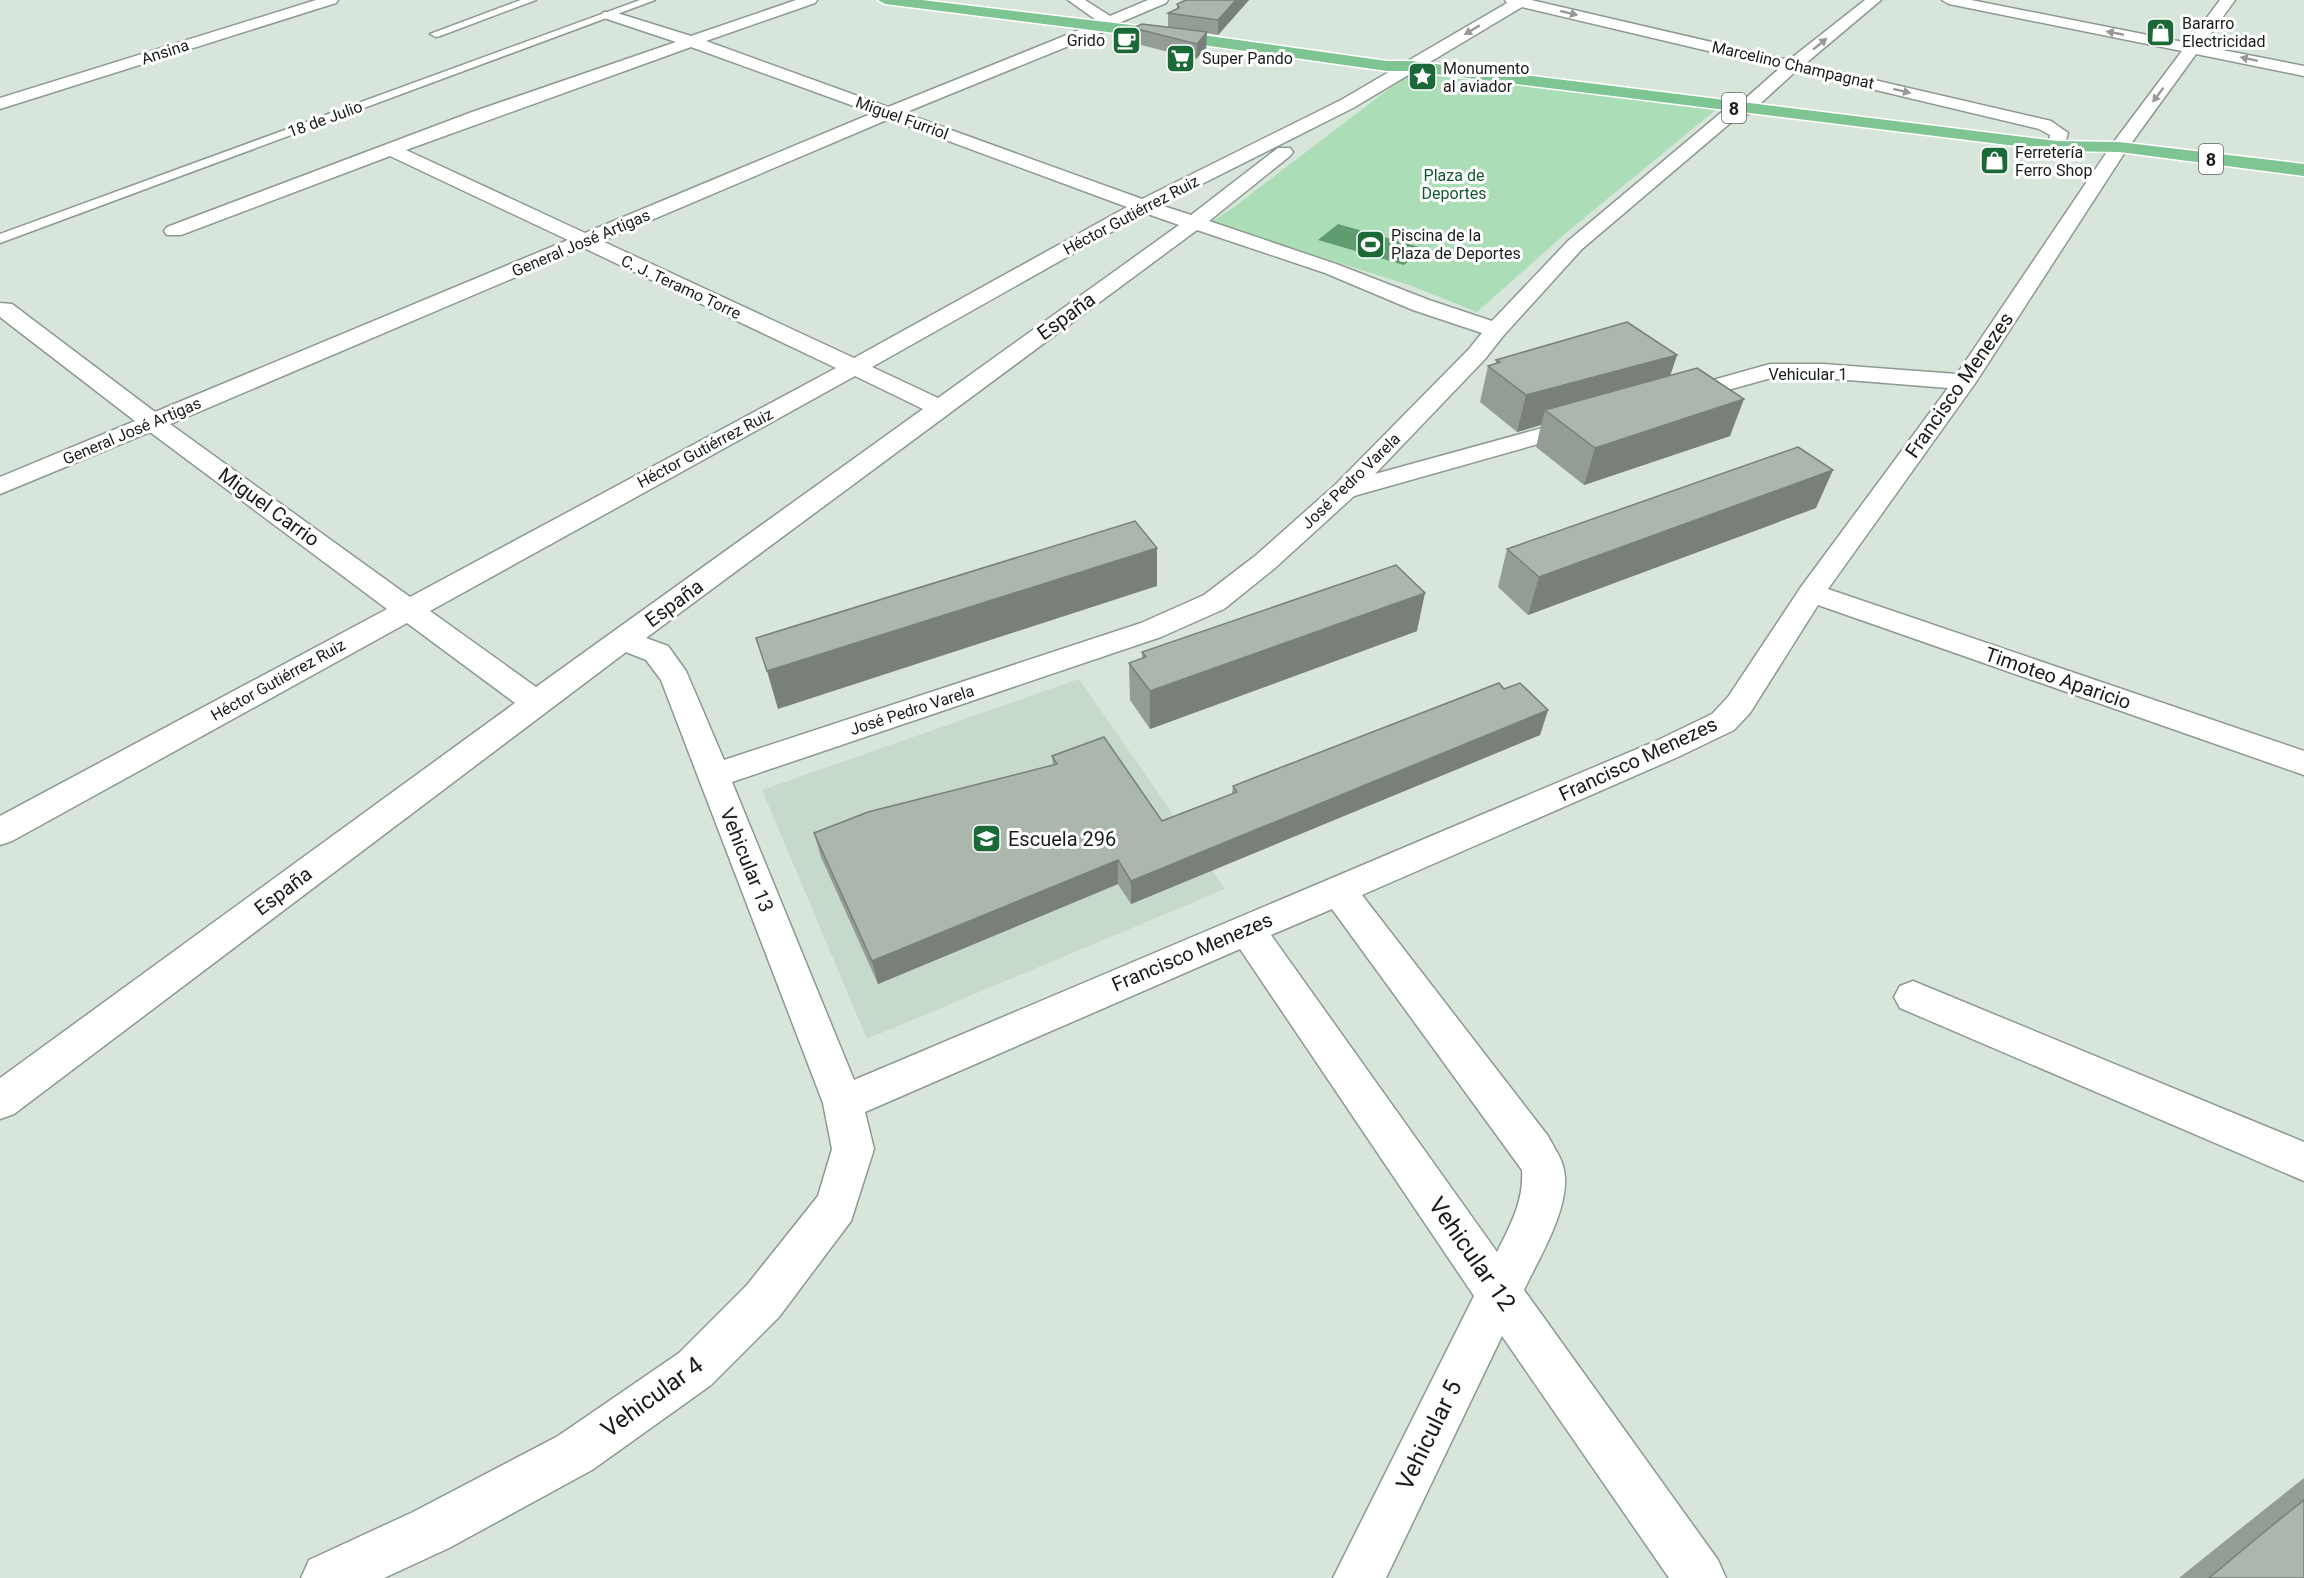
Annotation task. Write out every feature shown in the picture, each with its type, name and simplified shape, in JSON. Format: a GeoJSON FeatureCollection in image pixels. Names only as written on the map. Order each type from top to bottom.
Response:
{"type":"FeatureCollection","features":[{"type":"Feature","properties":{"kind":"highway","name":"8"},"geometry":{"type":"LineString","coordinates":[[885,0],[1106,24]]}},
{"type":"Feature","properties":{"kind":"highway","name":"8"},"geometry":{"type":"LineString","coordinates":[[936,0],[1387,66],[1412,66],[1744,109],[2057,146],[2119,147],[2304,170]]}},
{"type":"Feature","properties":{"kind":"street","name":"Ansina"},"geometry":{"type":"LineString","coordinates":[[0,104],[331,0]]}},
{"type":"Feature","properties":{"kind":"street"},"geometry":{"type":"LineString","coordinates":[[174,231],[390,149],[810,0]]}},
{"type":"Feature","properties":{"kind":"street"},"geometry":{"type":"LineString","coordinates":[[1075,0],[1106,24]]}},
{"type":"Feature","properties":{"kind":"street","name":"General José Artigas"},"geometry":{"type":"LineString","coordinates":[[0,486],[1161,0]]}},
{"type":"Feature","properties":{"kind":"street","name":"José Pedro Varela"},"geometry":{"type":"LineString","coordinates":[[713,776],[1151,630],[1214,602],[1265,562],[1344,491],[1477,354],[1496,330],[1575,245],[1729,115],[1744,109],[1793,65],[1874,0]]}},
{"type":"Feature","properties":{"kind":"street"},"geometry":{"type":"LineString","coordinates":[[1948,0],[2304,71]]}},
{"type":"Feature","properties":{"kind":"street","name":"Francisco Menezes"},"geometry":{"type":"LineString","coordinates":[[843,1103],[1694,737],[1723,722],[1739,705],[1811,593],[1964,382],[2119,147],[2228,0]]}},
{"type":"Feature","properties":{"kind":"street","name":"Marcelino Champagnat"},"geometry":{"type":"LineString","coordinates":[[1518,1],[2045,125],[2059,133],[2057,146]]}},
{"type":"Feature","properties":{"kind":"street","name":"Héctor Gutiérrez Ruiz"},"geometry":{"type":"LineString","coordinates":[[0,832],[855,367],[1143,206],[1347,104],[1518,1]]}},
{"type":"Feature","properties":{"kind":"street","name":"Miguel Furriol"},"geometry":{"type":"LineString","coordinates":[[609,15],[693,42],[1143,206],[1332,269],[1421,305],[1496,330]]}},
{"type":"Feature","properties":{"kind":"street","name":"España"},"geometry":{"type":"LineString","coordinates":[[0,1101],[536,703],[1194,223],[1347,104]]}},
{"type":"Feature","properties":{"kind":"street","name":"C. J. Teramo Torre"},"geometry":{"type":"LineString","coordinates":[[390,149],[941,408]]}},
{"type":"Feature","properties":{"kind":"street","name":"Miguel Carrio"},"geometry":{"type":"LineString","coordinates":[[4,309],[153,423],[536,703]]}},
{"type":"Feature","properties":{"kind":"street","name":"Vehicular 1"},"geometry":{"type":"LineString","coordinates":[[1654,403],[1770,371],[1823,371],[1964,382]]}},
{"type":"Feature","properties":{"kind":"street"},"geometry":{"type":"LineString","coordinates":[[1344,491],[1608,416]]}},
{"type":"Feature","properties":{"kind":"street","name":"Timoteo Aparicio"},"geometry":{"type":"LineString","coordinates":[[1811,593],[2304,763]]}},
{"type":"Feature","properties":{"kind":"street","name":"Vehicular 13"},"geometry":{"type":"LineString","coordinates":[[624,639],[657,653],[675,678],[843,1103]]}},
{"type":"Feature","properties":{"kind":"street","name":"Vehicular 5"},"geometry":{"type":"LineString","coordinates":[[1338,890],[1543,1167],[1544,1186],[1535,1221],[1359,1578]]}},
{"type":"Feature","properties":{"kind":"street","name":"Vehicular 12"},"geometry":{"type":"LineString","coordinates":[[1247,929],[1498,1292],[1700,1578]]}},
{"type":"Feature","properties":{"kind":"street"},"geometry":{"type":"LineString","coordinates":[[1913,997],[2304,1162]]}},
{"type":"Feature","properties":{"kind":"street","name":"Vehicular 4"},"geometry":{"type":"LineString","coordinates":[[327,1578],[431,1530],[575,1453],[695,1369],[763,1301],[836,1207],[853,1149],[843,1103]]}},
{"type":"Feature","properties":{"kind":"lane"},"geometry":{"type":"LineString","coordinates":[[436,34],[531,0]]}},
{"type":"Feature","properties":{"kind":"lane","name":"18 de Julio"},"geometry":{"type":"LineString","coordinates":[[0,239],[650,0]]}},
{"type":"Feature","properties":{"kind":"shaded area","name":"Piscina de la Plaza de Deportes"},"geometry":{"type":"Polygon","coordinates":[[[1338,224],[1423,248],[1404,265],[1318,240],[1338,224]]]}},
{"type":"Feature","properties":{"kind":"shaded area","name":"Escuela 296"},"geometry":{"type":"Polygon","coordinates":[[[1079,679],[1225,889],[867,1039],[762,790],[1079,679]]]}},
{"type":"Feature","properties":{"kind":"green space","name":"Plaza de Deportes"},"geometry":{"type":"Polygon","coordinates":[[[1415,69],[1718,108],[1567,232],[1477,312],[1412,286],[1211,222],[1234,207],[1415,69]]]}},
{"type":"Feature","properties":{"kind":"building"},"geometry":{"type":"Polygon","coordinates":[[[1186,0],[1236,0],[1218,20],[1168,13],[1179,8],[1177,4],[1186,0]]]}},
{"type":"Feature","properties":{"kind":"building"},"geometry":{"type":"Polygon","coordinates":[[[1142,24],[1207,32],[1197,44],[1133,28],[1142,24]]]}},
{"type":"Feature","properties":{"kind":"building"},"geometry":{"type":"Polygon","coordinates":[[[1627,322],[1677,355],[1526,395],[1488,366],[1500,362],[1496,360],[1627,322]]]}},
{"type":"Feature","properties":{"kind":"building"},"geometry":{"type":"Polygon","coordinates":[[[1697,368],[1744,399],[1595,448],[1545,410],[1697,368]]]}},
{"type":"Feature","properties":{"kind":"building"},"geometry":{"type":"Polygon","coordinates":[[[1798,447],[1833,470],[1539,577],[1507,549],[1798,447]]]}},
{"type":"Feature","properties":{"kind":"building"},"geometry":{"type":"Polygon","coordinates":[[[1135,521],[1157,548],[767,671],[756,638],[1135,521]]]}},
{"type":"Feature","properties":{"kind":"building"},"geometry":{"type":"Polygon","coordinates":[[[1396,565],[1425,593],[1150,691],[1129,663],[1146,657],[1142,652],[1396,565]]]}},
{"type":"Feature","properties":{"kind":"building"},"geometry":{"type":"Polygon","coordinates":[[[1499,683],[1504,689],[1520,683],[1548,710],[1131,881],[1118,860],[872,961],[814,833],[868,812],[1057,764],[1052,756],[1104,737],[1162,821],[1237,792],[1233,786],[1499,683]]]}},
{"type":"Feature","properties":{"kind":"building"},"geometry":{"type":"Polygon","coordinates":[[[2304,1500],[2304,1578],[2209,1578],[2269,1528],[2304,1500]]]}},
{"type":"Feature","properties":{"kind":"place","name":"Bararro Electricidad"},"geometry":{"type":"Point","coordinates":[2161,32]}},
{"type":"Feature","properties":{"kind":"place","name":"Grido"},"geometry":{"type":"Point","coordinates":[1126,40]}},
{"type":"Feature","properties":{"kind":"place","name":"Super Pando"},"geometry":{"type":"Point","coordinates":[1181,58]}},
{"type":"Feature","properties":{"kind":"place","name":"Monumento al aviador"},"geometry":{"type":"Point","coordinates":[1422,77]}},
{"type":"Feature","properties":{"kind":"place","name":"Ferretería Ferro Shop"},"geometry":{"type":"Point","coordinates":[1994,161]}},
{"type":"Feature","properties":{"kind":"place","name":"Piscina de la Plaza de Deportes"},"geometry":{"type":"Point","coordinates":[1370,244]}},
{"type":"Feature","properties":{"kind":"place","name":"Escuela 296"},"geometry":{"type":"Point","coordinates":[987,839]}}]}
